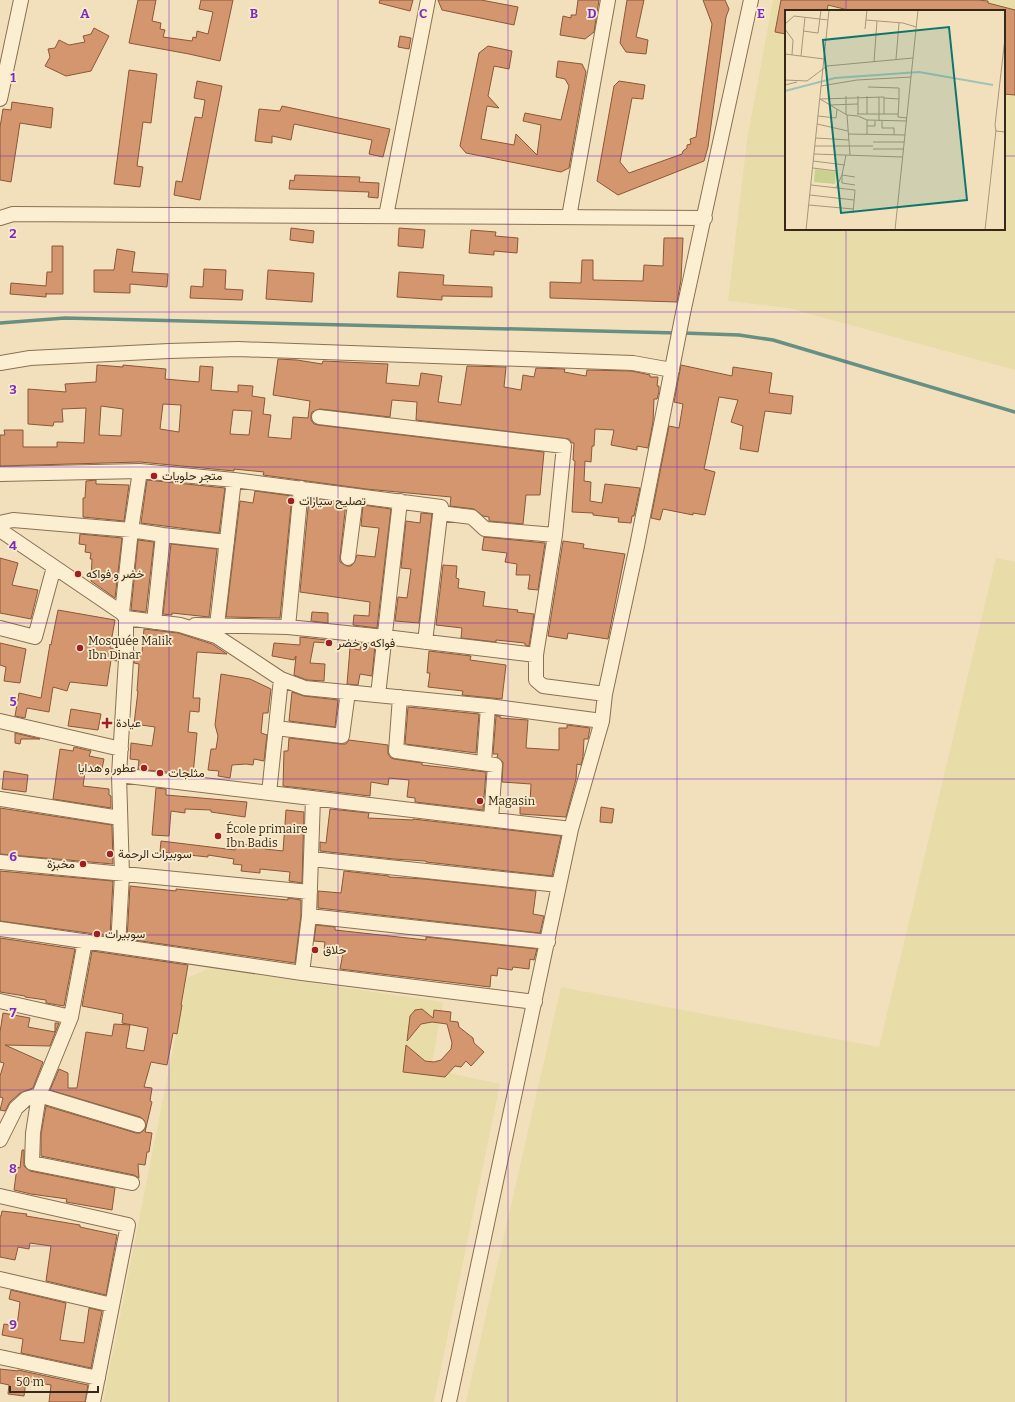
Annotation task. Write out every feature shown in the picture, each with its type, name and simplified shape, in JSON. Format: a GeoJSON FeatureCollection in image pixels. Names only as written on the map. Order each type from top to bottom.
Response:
{"type":"FeatureCollection","features":[{"type":"Feature","properties":{"kind":"street"},"geometry":{"type":"LineString","coordinates":[[0,99],[22,0]]}},
{"type":"Feature","properties":{"kind":"street"},"geometry":{"type":"LineString","coordinates":[[386,216],[428,0]]}},
{"type":"Feature","properties":{"kind":"street"},"geometry":{"type":"LineString","coordinates":[[569,217],[608,0]]}},
{"type":"Feature","properties":{"kind":"street"},"geometry":{"type":"LineString","coordinates":[[449,1402],[548,942],[571,828],[602,721],[604,694],[639,538],[683,313],[751,0]]}},
{"type":"Feature","properties":{"kind":"street"},"geometry":{"type":"LineString","coordinates":[[0,218],[12,214],[704,218]]}},
{"type":"Feature","properties":{"kind":"street"},"geometry":{"type":"LineString","coordinates":[[0,363],[30,358],[238,349],[633,363],[672,370]]}},
{"type":"Feature","properties":{"kind":"street"},"geometry":{"type":"LineString","coordinates":[[319,417],[564,446],[555,535],[536,655],[536,680],[543,686],[604,694]]}},
{"type":"Feature","properties":{"kind":"street"},"geometry":{"type":"LineString","coordinates":[[0,474],[140,471],[301,488],[441,507],[425,642]]}},
{"type":"Feature","properties":{"kind":"street"},"geometry":{"type":"LineString","coordinates":[[118,946],[122,874],[119,775],[126,659],[124,616],[131,530],[140,471]]}},
{"type":"Feature","properties":{"kind":"street"},"geometry":{"type":"LineString","coordinates":[[218,625],[234,480]]}},
{"type":"Feature","properties":{"kind":"street"},"geometry":{"type":"LineString","coordinates":[[288,627],[301,488]]}},
{"type":"Feature","properties":{"kind":"street"},"geometry":{"type":"LineString","coordinates":[[348,558],[356,496]]}},
{"type":"Feature","properties":{"kind":"street"},"geometry":{"type":"LineString","coordinates":[[378,695],[400,501]]}},
{"type":"Feature","properties":{"kind":"street"},"geometry":{"type":"LineString","coordinates":[[440,513],[472,517],[485,529],[555,535]]}},
{"type":"Feature","properties":{"kind":"street"},"geometry":{"type":"LineString","coordinates":[[0,523],[13,520],[131,530],[227,542]]}},
{"type":"Feature","properties":{"kind":"street"},"geometry":{"type":"LineString","coordinates":[[0,530],[124,616],[180,625],[288,627],[536,655]]}},
{"type":"Feature","properties":{"kind":"street"},"geometry":{"type":"LineString","coordinates":[[154,622],[163,535]]}},
{"type":"Feature","properties":{"kind":"street"},"geometry":{"type":"LineString","coordinates":[[0,628],[35,637],[54,567]]}},
{"type":"Feature","properties":{"kind":"street"},"geometry":{"type":"LineString","coordinates":[[180,625],[216,636],[281,679],[305,688],[488,706],[602,721]]}},
{"type":"Feature","properties":{"kind":"street"},"geometry":{"type":"LineString","coordinates":[[269,793],[281,679]]}},
{"type":"Feature","properties":{"kind":"street"},"geometry":{"type":"LineString","coordinates":[[276,728],[342,736],[348,692]]}},
{"type":"Feature","properties":{"kind":"street"},"geometry":{"type":"LineString","coordinates":[[400,697],[396,751],[495,765],[490,819]]}},
{"type":"Feature","properties":{"kind":"street"},"geometry":{"type":"LineString","coordinates":[[484,763],[488,706]]}},
{"type":"Feature","properties":{"kind":"street"},"geometry":{"type":"LineString","coordinates":[[0,722],[120,749]]}},
{"type":"Feature","properties":{"kind":"street"},"geometry":{"type":"LineString","coordinates":[[119,775],[571,828]]}},
{"type":"Feature","properties":{"kind":"street"},"geometry":{"type":"LineString","coordinates":[[302,973],[309,916],[313,798]]}},
{"type":"Feature","properties":{"kind":"street"},"geometry":{"type":"LineString","coordinates":[[0,799],[120,818]]}},
{"type":"Feature","properties":{"kind":"street"},"geometry":{"type":"LineString","coordinates":[[312,859],[560,885]]}},
{"type":"Feature","properties":{"kind":"street"},"geometry":{"type":"LineString","coordinates":[[0,862],[310,892]]}},
{"type":"Feature","properties":{"kind":"street"},"geometry":{"type":"LineString","coordinates":[[309,916],[548,942]]}},
{"type":"Feature","properties":{"kind":"street"},"geometry":{"type":"LineString","coordinates":[[0,929],[302,973],[535,1002]]}},
{"type":"Feature","properties":{"kind":"street"},"geometry":{"type":"LineString","coordinates":[[85,941],[71,1017],[39,1095],[33,1133],[32,1163],[132,1183]]}},
{"type":"Feature","properties":{"kind":"street"},"geometry":{"type":"LineString","coordinates":[[0,1001],[71,1017]]}},
{"type":"Feature","properties":{"kind":"street"},"geometry":{"type":"LineString","coordinates":[[0,1140],[16,1108],[26,1099],[39,1095],[138,1125]]}},
{"type":"Feature","properties":{"kind":"street"},"geometry":{"type":"LineString","coordinates":[[0,1196],[128,1225],[93,1402]]}},
{"type":"Feature","properties":{"kind":"street"},"geometry":{"type":"LineString","coordinates":[[0,1279],[112,1305]]}},
{"type":"Feature","properties":{"kind":"street"},"geometry":{"type":"LineString","coordinates":[[0,1357],[98,1378]]}},
{"type":"Feature","properties":{"kind":"shaded area"},"geometry":{"type":"Polygon","coordinates":[[[773,0],[1015,0],[1015,370],[788,308],[728,301],[747,140],[773,0]]]}},
{"type":"Feature","properties":{"kind":"shaded area"},"geometry":{"type":"Polygon","coordinates":[[[996,558],[1015,562],[1015,1402],[466,1402],[561,987],[879,1047],[996,558]]]}},
{"type":"Feature","properties":{"kind":"shaded area"},"geometry":{"type":"Polygon","coordinates":[[[210,968],[443,1002],[431,1069],[500,1084],[434,1402],[103,1402],[187,978],[210,968]]]}},
{"type":"Feature","properties":{"kind":"building"},"geometry":{"type":"Polygon","coordinates":[[[138,0],[156,0],[152,21],[161,23],[160,29],[165,30],[163,37],[192,41],[193,37],[196,38],[197,31],[208,34],[213,12],[199,9],[201,0],[233,0],[220,61],[129,43],[138,0]]]}},
{"type":"Feature","properties":{"kind":"building"},"geometry":{"type":"Polygon","coordinates":[[[380,0],[413,0],[410,11],[379,3],[380,0]]]}},
{"type":"Feature","properties":{"kind":"building"},"geometry":{"type":"Polygon","coordinates":[[[438,0],[481,0],[518,7],[514,25],[442,10],[438,0]]]}},
{"type":"Feature","properties":{"kind":"building"},"geometry":{"type":"Polygon","coordinates":[[[578,0],[599,0],[594,32],[585,39],[560,35],[563,16],[571,18],[571,15],[576,15],[578,0]]]}},
{"type":"Feature","properties":{"kind":"building"},"geometry":{"type":"Polygon","coordinates":[[[627,0],[644,0],[636,37],[648,40],[646,54],[626,52],[620,43],[627,0]]]}},
{"type":"Feature","properties":{"kind":"building"},"geometry":{"type":"Polygon","coordinates":[[[703,0],[725,0],[729,9],[726,17],[708,147],[704,161],[618,195],[597,181],[614,86],[619,81],[645,85],[643,99],[632,98],[620,162],[629,173],[682,154],[687,148],[687,145],[691,144],[690,139],[696,137],[712,24],[703,0]]]}},
{"type":"Feature","properties":{"kind":"building"},"geometry":{"type":"Polygon","coordinates":[[[781,0],[988,1],[988,3],[1015,10],[1015,95],[1005,94],[1005,10],[848,10],[828,5],[827,10],[785,10],[785,34],[775,32],[781,0]]]}},
{"type":"Feature","properties":{"kind":"building"},"geometry":{"type":"Polygon","coordinates":[[[94,28],[109,36],[91,71],[66,76],[45,66],[50,57],[48,49],[55,48],[59,40],[69,45],[85,42],[83,36],[91,34],[94,28]]]}},
{"type":"Feature","properties":{"kind":"building"},"geometry":{"type":"Polygon","coordinates":[[[400,36],[411,38],[409,49],[398,47],[400,36]]]}},
{"type":"Feature","properties":{"kind":"building"},"geometry":{"type":"Polygon","coordinates":[[[488,46],[512,51],[509,69],[494,66],[488,96],[499,108],[487,106],[481,139],[514,145],[516,134],[537,155],[541,125],[523,121],[525,113],[561,120],[569,86],[565,79],[556,77],[558,61],[582,64],[586,72],[569,168],[561,172],[466,153],[460,146],[479,53],[488,46]]]}},
{"type":"Feature","properties":{"kind":"building"},"geometry":{"type":"Polygon","coordinates":[[[129,70],[157,74],[151,123],[143,122],[137,166],[143,167],[140,187],[114,184],[129,70]]]}},
{"type":"Feature","properties":{"kind":"building"},"geometry":{"type":"Polygon","coordinates":[[[197,81],[222,86],[200,200],[174,195],[176,181],[182,182],[195,117],[202,118],[205,100],[194,98],[197,81]]]}},
{"type":"Feature","properties":{"kind":"building"},"geometry":{"type":"Polygon","coordinates":[[[12,102],[53,108],[51,128],[20,123],[11,182],[0,180],[0,127],[3,109],[11,110],[12,102]]]}},
{"type":"Feature","properties":{"kind":"building"},"geometry":{"type":"Polygon","coordinates":[[[282,106],[390,129],[383,157],[369,154],[372,140],[294,124],[291,140],[272,136],[272,143],[255,141],[259,109],[280,111],[282,106]]]}},
{"type":"Feature","properties":{"kind":"building"},"geometry":{"type":"Polygon","coordinates":[[[295,175],[360,177],[359,182],[379,183],[378,198],[368,197],[369,192],[289,189],[290,180],[294,181],[295,175]]]}},
{"type":"Feature","properties":{"kind":"building"},"geometry":{"type":"Polygon","coordinates":[[[291,228],[314,231],[313,243],[290,240],[291,228]]]}},
{"type":"Feature","properties":{"kind":"building"},"geometry":{"type":"Polygon","coordinates":[[[399,228],[425,230],[423,248],[398,246],[399,228]]]}},
{"type":"Feature","properties":{"kind":"building"},"geometry":{"type":"Polygon","coordinates":[[[471,230],[496,232],[495,236],[518,238],[517,253],[494,251],[494,255],[469,253],[471,230]]]}},
{"type":"Feature","properties":{"kind":"building"},"geometry":{"type":"Polygon","coordinates":[[[664,238],[683,238],[681,280],[677,302],[550,298],[550,282],[581,283],[582,260],[593,260],[593,280],[643,281],[644,265],[663,266],[664,238]]]}},
{"type":"Feature","properties":{"kind":"building"},"geometry":{"type":"Polygon","coordinates":[[[52,246],[63,246],[63,294],[46,294],[46,297],[10,294],[11,283],[46,286],[47,272],[52,272],[52,246]]]}},
{"type":"Feature","properties":{"kind":"building"},"geometry":{"type":"Polygon","coordinates":[[[117,249],[135,252],[132,272],[168,274],[167,287],[130,284],[130,293],[94,292],[94,270],[114,270],[117,249]]]}},
{"type":"Feature","properties":{"kind":"building"},"geometry":{"type":"Polygon","coordinates":[[[204,269],[226,270],[225,289],[243,290],[242,300],[190,298],[191,286],[203,287],[204,269]]]}},
{"type":"Feature","properties":{"kind":"building"},"geometry":{"type":"Polygon","coordinates":[[[268,270],[314,273],[312,302],[266,299],[268,270]]]}},
{"type":"Feature","properties":{"kind":"building"},"geometry":{"type":"Polygon","coordinates":[[[399,272],[444,275],[443,285],[492,287],[492,297],[442,296],[442,300],[397,297],[399,272]]]}},
{"type":"Feature","properties":{"kind":"building"},"geometry":{"type":"Polygon","coordinates":[[[278,359],[322,364],[323,361],[388,364],[386,383],[419,386],[421,373],[442,376],[438,402],[461,405],[467,366],[506,367],[504,387],[521,390],[523,375],[534,377],[536,368],[565,369],[564,372],[586,376],[587,370],[632,371],[650,375],[650,377],[658,377],[657,386],[659,386],[657,399],[654,399],[653,422],[648,448],[637,446],[637,450],[611,445],[614,430],[595,429],[591,462],[585,461],[584,481],[591,482],[590,501],[602,503],[605,484],[640,488],[631,523],[618,522],[619,518],[593,515],[593,513],[572,512],[575,461],[573,460],[574,443],[572,443],[569,439],[416,420],[417,402],[392,400],[390,417],[320,409],[312,412],[311,420],[314,424],[318,425],[544,452],[540,495],[526,495],[523,524],[489,521],[489,517],[483,516],[474,509],[450,506],[451,497],[366,489],[263,475],[264,472],[234,469],[234,471],[140,462],[0,466],[0,435],[5,435],[4,430],[23,430],[23,447],[57,447],[57,442],[84,443],[86,408],[62,409],[63,422],[54,422],[53,426],[28,424],[28,389],[66,392],[65,384],[96,382],[97,365],[123,367],[123,365],[166,369],[165,379],[199,382],[200,366],[213,367],[211,390],[238,392],[238,385],[253,386],[252,396],[265,398],[263,414],[271,415],[268,437],[291,439],[293,417],[308,418],[310,401],[273,395],[278,359]],[[163,404],[160,429],[179,432],[181,405],[163,404]],[[101,406],[99,435],[121,436],[123,409],[101,406]],[[233,410],[230,434],[249,435],[252,411],[233,410]]]}},
{"type":"Feature","properties":{"kind":"building"},"geometry":{"type":"Polygon","coordinates":[[[681,365],[732,376],[733,367],[772,373],[769,393],[793,396],[791,414],[765,411],[758,452],[740,449],[743,426],[731,422],[738,400],[719,397],[704,469],[715,472],[705,515],[693,513],[693,515],[663,509],[660,520],[651,518],[669,426],[679,428],[683,404],[674,402],[681,365]]]}},
{"type":"Feature","properties":{"kind":"building"},"geometry":{"type":"Polygon","coordinates":[[[96,480],[96,484],[129,485],[124,521],[83,517],[83,498],[85,498],[86,481],[96,480]]]}},
{"type":"Feature","properties":{"kind":"building"},"geometry":{"type":"Polygon","coordinates":[[[147,480],[225,488],[219,533],[141,523],[147,480]]]}},
{"type":"Feature","properties":{"kind":"building"},"geometry":{"type":"Polygon","coordinates":[[[255,491],[292,496],[280,618],[226,617],[240,501],[253,503],[255,491]]]}},
{"type":"Feature","properties":{"kind":"building"},"geometry":{"type":"Polygon","coordinates":[[[309,498],[346,503],[340,562],[347,566],[351,566],[354,563],[357,555],[375,557],[379,528],[361,526],[363,505],[391,509],[377,628],[353,625],[354,615],[369,616],[370,602],[300,592],[309,498]]]}},
{"type":"Feature","properties":{"kind":"building"},"geometry":{"type":"Polygon","coordinates":[[[421,513],[432,514],[419,623],[395,621],[398,597],[407,598],[411,569],[401,568],[406,521],[420,523],[421,513]]]}},
{"type":"Feature","properties":{"kind":"building"},"geometry":{"type":"Polygon","coordinates":[[[80,534],[122,538],[115,598],[91,581],[91,553],[85,552],[86,545],[79,544],[80,534]]]}},
{"type":"Feature","properties":{"kind":"building"},"geometry":{"type":"Polygon","coordinates":[[[484,537],[545,543],[538,590],[528,589],[530,575],[516,575],[517,564],[505,562],[507,553],[482,550],[484,537]]]}},
{"type":"Feature","properties":{"kind":"building"},"geometry":{"type":"Polygon","coordinates":[[[138,540],[154,542],[146,612],[131,610],[138,540]]]}},
{"type":"Feature","properties":{"kind":"building"},"geometry":{"type":"Polygon","coordinates":[[[563,541],[584,544],[583,548],[625,554],[608,639],[568,633],[567,639],[548,636],[563,541]]]}},
{"type":"Feature","properties":{"kind":"building"},"geometry":{"type":"Polygon","coordinates":[[[171,544],[217,549],[209,617],[172,613],[172,615],[163,614],[171,544]]]}},
{"type":"Feature","properties":{"kind":"building"},"geometry":{"type":"Polygon","coordinates":[[[0,558],[18,563],[12,585],[38,590],[31,619],[0,613],[0,558]]]}},
{"type":"Feature","properties":{"kind":"building"},"geometry":{"type":"Polygon","coordinates":[[[443,565],[457,566],[456,578],[459,579],[458,588],[485,592],[483,606],[518,610],[517,612],[534,614],[529,646],[525,645],[525,643],[496,640],[496,642],[461,638],[462,628],[436,625],[443,565]]]}},
{"type":"Feature","properties":{"kind":"building","name":"Mosquée Malik Ibn Dinar"},"geometry":{"type":"Polygon","coordinates":[[[58,610],[115,620],[110,648],[118,649],[117,661],[111,660],[107,686],[70,682],[67,691],[53,687],[49,712],[27,708],[25,718],[15,716],[19,693],[41,698],[50,644],[51,645],[58,610]]]}},
{"type":"Feature","properties":{"kind":"building"},"geometry":{"type":"Polygon","coordinates":[[[312,612],[328,613],[328,623],[311,621],[312,612]]]}},
{"type":"Feature","properties":{"kind":"building"},"geometry":{"type":"Polygon","coordinates":[[[144,629],[178,633],[212,644],[227,654],[197,652],[193,698],[200,698],[199,712],[190,711],[188,732],[197,733],[193,775],[138,769],[139,760],[130,759],[131,743],[152,746],[155,727],[134,724],[138,691],[139,664],[134,663],[134,651],[142,652],[144,629]]]}},
{"type":"Feature","properties":{"kind":"building"},"geometry":{"type":"Polygon","coordinates":[[[300,637],[327,640],[327,643],[314,642],[310,663],[325,664],[324,681],[307,680],[294,675],[296,656],[294,660],[272,656],[274,643],[300,645],[300,637]]]}},
{"type":"Feature","properties":{"kind":"building"},"geometry":{"type":"Polygon","coordinates":[[[0,643],[26,649],[20,683],[4,681],[6,667],[0,665],[0,643]]]}},
{"type":"Feature","properties":{"kind":"building"},"geometry":{"type":"Polygon","coordinates":[[[361,643],[375,645],[372,676],[360,674],[358,685],[347,684],[350,648],[360,650],[361,643]]]}},
{"type":"Feature","properties":{"kind":"building"},"geometry":{"type":"Polygon","coordinates":[[[429,651],[471,656],[470,660],[506,665],[502,699],[462,695],[463,691],[428,687],[430,673],[427,673],[429,651]]]}},
{"type":"Feature","properties":{"kind":"building"},"geometry":{"type":"Polygon","coordinates":[[[221,674],[250,679],[271,689],[268,713],[263,713],[261,733],[267,735],[264,761],[254,759],[253,765],[232,765],[230,778],[218,776],[219,771],[208,770],[211,749],[216,749],[218,736],[215,725],[221,674]]]}},
{"type":"Feature","properties":{"kind":"building"},"geometry":{"type":"Polygon","coordinates":[[[292,692],[304,696],[338,700],[335,727],[289,721],[292,692]]]}},
{"type":"Feature","properties":{"kind":"building"},"geometry":{"type":"Polygon","coordinates":[[[408,707],[479,714],[476,753],[405,744],[408,707]]]}},
{"type":"Feature","properties":{"kind":"building"},"geometry":{"type":"Polygon","coordinates":[[[71,709],[101,714],[98,730],[68,726],[71,709]]]}},
{"type":"Feature","properties":{"kind":"building"},"geometry":{"type":"Polygon","coordinates":[[[496,716],[500,716],[500,718],[528,720],[526,748],[559,750],[559,728],[567,728],[567,725],[590,728],[588,739],[584,739],[581,765],[577,764],[576,779],[566,817],[520,814],[520,802],[530,803],[531,784],[502,782],[503,762],[497,757],[498,754],[493,754],[496,716]]]}},
{"type":"Feature","properties":{"kind":"building"},"geometry":{"type":"Polygon","coordinates":[[[15,733],[40,739],[21,739],[20,744],[15,743],[15,733]]]}},
{"type":"Feature","properties":{"kind":"building"},"geometry":{"type":"Polygon","coordinates":[[[289,738],[341,744],[346,744],[349,740],[388,745],[388,754],[394,759],[422,763],[422,765],[486,772],[483,810],[415,802],[415,798],[407,797],[409,780],[389,778],[388,785],[371,782],[370,796],[283,786],[284,751],[288,751],[289,738]]]}},
{"type":"Feature","properties":{"kind":"building"},"geometry":{"type":"Polygon","coordinates":[[[74,747],[91,751],[89,756],[104,759],[102,769],[86,765],[83,786],[109,789],[109,795],[111,796],[111,808],[53,799],[60,749],[73,751],[74,747]]]}},
{"type":"Feature","properties":{"kind":"building"},"geometry":{"type":"Polygon","coordinates":[[[4,771],[28,775],[26,792],[2,789],[4,771]]]}},
{"type":"Feature","properties":{"kind":"building"},"geometry":{"type":"Polygon","coordinates":[[[156,788],[166,789],[166,795],[247,802],[245,817],[211,812],[211,810],[185,809],[185,813],[171,811],[169,836],[152,835],[156,788]]]}},
{"type":"Feature","properties":{"kind":"building"},"geometry":{"type":"Polygon","coordinates":[[[601,807],[614,809],[612,823],[600,822],[601,807]]]}},
{"type":"Feature","properties":{"kind":"building"},"geometry":{"type":"Polygon","coordinates":[[[0,808],[112,825],[113,864],[0,854],[0,808]]]}},
{"type":"Feature","properties":{"kind":"building"},"geometry":{"type":"Polygon","coordinates":[[[330,809],[369,813],[368,818],[413,819],[561,836],[552,876],[426,861],[320,851],[320,842],[326,843],[330,809]]]}},
{"type":"Feature","properties":{"kind":"building"},"geometry":{"type":"Polygon","coordinates":[[[286,810],[304,812],[302,883],[289,881],[290,872],[260,869],[260,873],[241,871],[242,865],[233,864],[234,859],[208,855],[208,857],[160,852],[161,841],[235,850],[235,844],[248,845],[248,840],[265,842],[265,849],[283,851],[286,810]]]}},
{"type":"Feature","properties":{"kind":"building"},"geometry":{"type":"Polygon","coordinates":[[[0,871],[113,881],[110,936],[0,921],[0,871]]]}},
{"type":"Feature","properties":{"kind":"building"},"geometry":{"type":"Polygon","coordinates":[[[344,871],[389,877],[424,879],[536,891],[533,914],[544,916],[540,933],[318,908],[318,891],[341,893],[344,871]]]}},
{"type":"Feature","properties":{"kind":"building"},"geometry":{"type":"Polygon","coordinates":[[[130,886],[176,891],[176,889],[301,900],[301,915],[295,963],[127,939],[130,886]]]}},
{"type":"Feature","properties":{"kind":"building"},"geometry":{"type":"Polygon","coordinates":[[[316,925],[335,927],[335,930],[426,940],[426,937],[537,949],[534,960],[530,959],[529,969],[513,967],[512,970],[498,968],[497,976],[491,975],[490,987],[340,969],[343,953],[324,950],[325,942],[314,941],[316,925]]]}},
{"type":"Feature","properties":{"kind":"building"},"geometry":{"type":"Polygon","coordinates":[[[0,938],[75,949],[64,1006],[46,1003],[46,1000],[0,992],[0,938]]]}},
{"type":"Feature","properties":{"kind":"building"},"geometry":{"type":"Polygon","coordinates":[[[92,951],[188,965],[177,1034],[173,1033],[167,1065],[151,1062],[144,1087],[152,1088],[150,1101],[152,1102],[145,1132],[152,1133],[145,1165],[138,1164],[139,1178],[134,1175],[41,1156],[41,1134],[46,1106],[136,1133],[140,1133],[146,1127],[144,1120],[140,1117],[50,1090],[59,1069],[68,1073],[68,1088],[77,1088],[86,1032],[112,1036],[114,1024],[130,1025],[126,1048],[144,1051],[148,1028],[122,1023],[123,1014],[82,1006],[92,951]]]}},
{"type":"Feature","properties":{"kind":"building"},"geometry":{"type":"Polygon","coordinates":[[[422,1009],[433,1018],[434,1010],[451,1012],[450,1021],[458,1022],[459,1027],[473,1038],[474,1043],[484,1052],[471,1066],[466,1061],[461,1067],[455,1066],[445,1077],[403,1072],[406,1045],[425,1061],[434,1062],[441,1060],[451,1049],[452,1043],[447,1024],[432,1022],[421,1024],[407,1041],[410,1016],[415,1010],[422,1009]]]}},
{"type":"Feature","properties":{"kind":"building"},"geometry":{"type":"Polygon","coordinates":[[[3,1013],[30,1018],[28,1027],[55,1032],[55,1023],[59,1023],[50,1046],[5,1045],[43,1062],[33,1088],[20,1093],[10,1102],[5,1111],[0,1110],[3,1098],[0,1097],[0,1076],[4,1063],[0,1062],[0,1032],[3,1013]]]}},
{"type":"Feature","properties":{"kind":"building"},"geometry":{"type":"Polygon","coordinates":[[[22,1150],[24,1150],[24,1166],[30,1171],[115,1188],[112,1210],[66,1202],[67,1199],[14,1190],[17,1167],[20,1168],[22,1150]]]}},
{"type":"Feature","properties":{"kind":"building"},"geometry":{"type":"Polygon","coordinates":[[[2,1211],[27,1214],[26,1216],[80,1225],[80,1227],[117,1235],[106,1295],[46,1281],[51,1246],[30,1243],[29,1249],[18,1247],[15,1260],[0,1257],[0,1216],[2,1211]]]}},
{"type":"Feature","properties":{"kind":"building"},"geometry":{"type":"Polygon","coordinates":[[[11,1290],[66,1303],[60,1340],[84,1343],[89,1308],[102,1311],[91,1368],[21,1353],[23,1339],[2,1335],[4,1324],[17,1326],[20,1302],[9,1299],[11,1290]]]}},
{"type":"Feature","properties":{"kind":"building"},"geometry":{"type":"Polygon","coordinates":[[[0,1369],[18,1370],[88,1385],[85,1402],[49,1402],[51,1385],[26,1381],[24,1396],[8,1394],[9,1385],[0,1383],[0,1369]]]}},
{"type":"Feature","properties":{"kind":"waterway"},"geometry":{"type":"LineString","coordinates":[[0,323],[65,318],[677,333]]}},
{"type":"Feature","properties":{"kind":"waterway"},"geometry":{"type":"LineString","coordinates":[[683,333],[739,335],[773,340],[1015,412]]}},
{"type":"Feature","properties":{"kind":"place","name":"متجر حلويات"},"geometry":{"type":"Point","coordinates":[154,476]}},
{"type":"Feature","properties":{"kind":"place","name":"تصليح سيارات"},"geometry":{"type":"Point","coordinates":[291,501]}},
{"type":"Feature","properties":{"kind":"place","name":"خضر و فواكه"},"geometry":{"type":"Point","coordinates":[78,574]}},
{"type":"Feature","properties":{"kind":"place","name":"فواكه و خضر"},"geometry":{"type":"Point","coordinates":[329,643]}},
{"type":"Feature","properties":{"kind":"place","name":"Mosquée Malik Ibn Dinar"},"geometry":{"type":"Point","coordinates":[80,648]}},
{"type":"Feature","properties":{"kind":"place","name":"عيادة"},"geometry":{"type":"Point","coordinates":[107,723]}},
{"type":"Feature","properties":{"kind":"place","name":"عطور و هدايا"},"geometry":{"type":"Point","coordinates":[144,768]}},
{"type":"Feature","properties":{"kind":"place","name":"مثلجات"},"geometry":{"type":"Point","coordinates":[160,773]}},
{"type":"Feature","properties":{"kind":"place","name":"Magasin"},"geometry":{"type":"Point","coordinates":[480,801]}},
{"type":"Feature","properties":{"kind":"place","name":"École primaire Ibn Badis"},"geometry":{"type":"Point","coordinates":[218,836]}},
{"type":"Feature","properties":{"kind":"place","name":"سوبيرات الرحمة"},"geometry":{"type":"Point","coordinates":[110,854]}},
{"type":"Feature","properties":{"kind":"place","name":"مخبزة"},"geometry":{"type":"Point","coordinates":[83,864]}},
{"type":"Feature","properties":{"kind":"place","name":"سوبيرات"},"geometry":{"type":"Point","coordinates":[97,934]}},
{"type":"Feature","properties":{"kind":"place","name":"حلاق"},"geometry":{"type":"Point","coordinates":[315,950]}}]}
